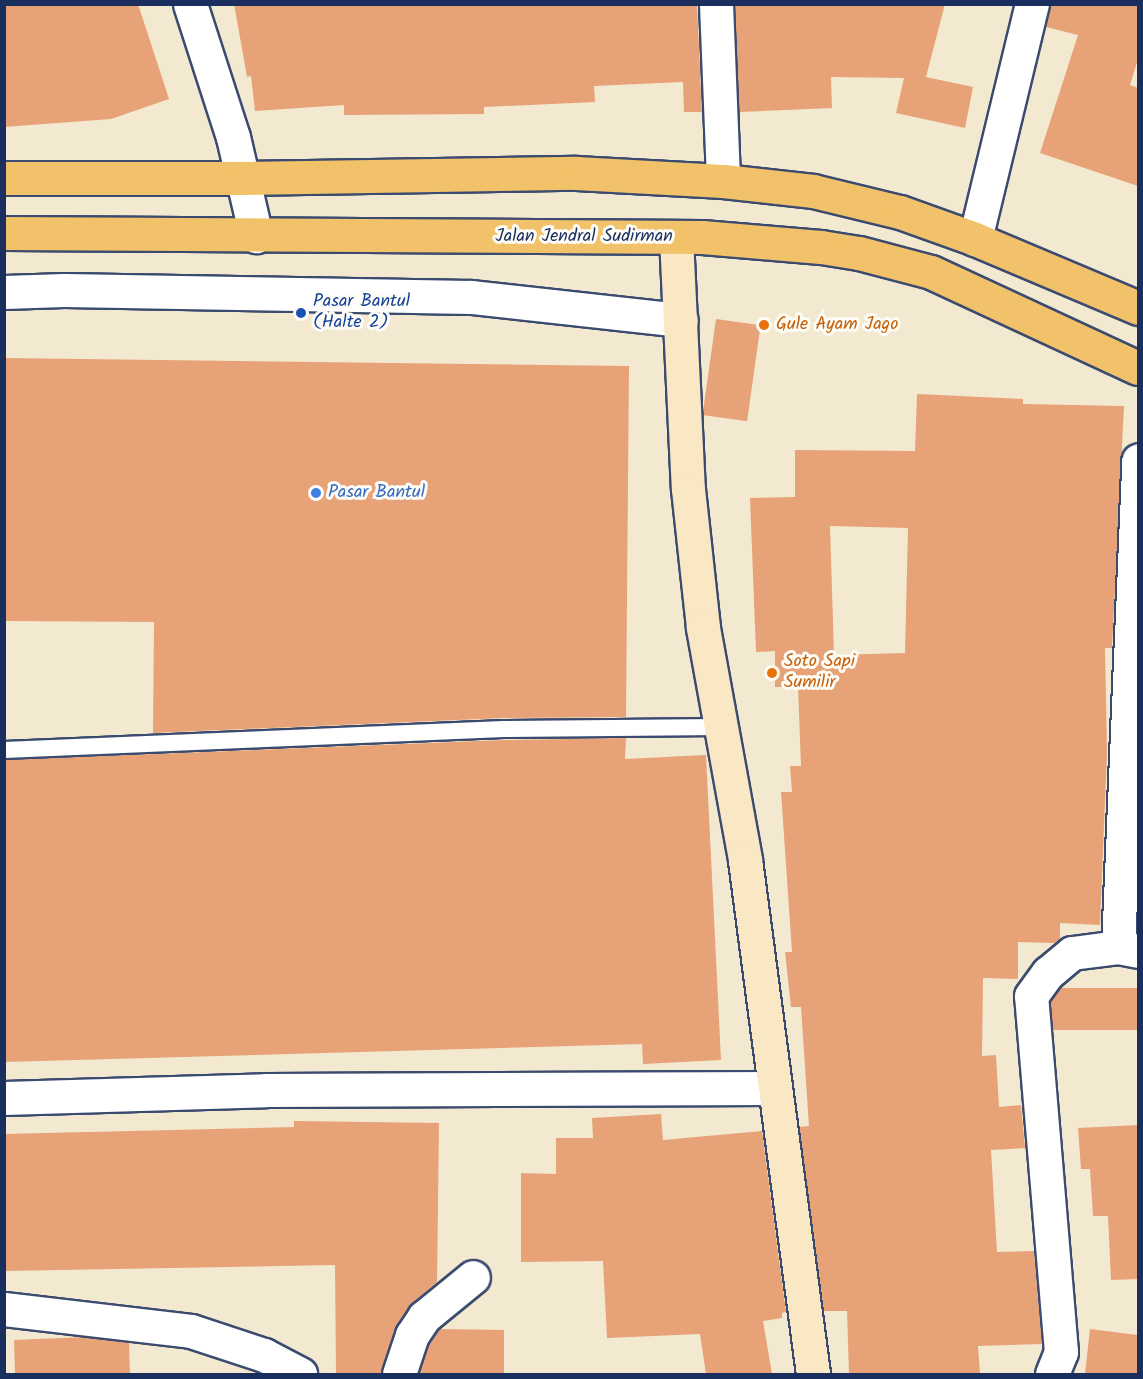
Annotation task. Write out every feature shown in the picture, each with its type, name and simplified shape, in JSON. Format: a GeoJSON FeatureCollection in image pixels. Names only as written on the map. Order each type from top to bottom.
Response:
{"type":"FeatureCollection","features":[{"type":"Feature","properties":{"kind":"main road"},"geometry":{"type":"LineString","coordinates":[[4,178],[242,178],[576,173],[723,181],[813,191],[900,212],[975,239],[1138,308]]}},
{"type":"Feature","properties":{"kind":"main road","name":"Jalan Jendral Sudirman"},"geometry":{"type":"LineString","coordinates":[[4,233],[676,237],[789,243],[859,253],[900,262],[965,287],[1138,368]]}},
{"type":"Feature","properties":{"kind":"street"},"geometry":{"type":"LineString","coordinates":[[190,4],[233,136],[256,236]]}},
{"type":"Feature","properties":{"kind":"street"},"geometry":{"type":"LineString","coordinates":[[716,4],[723,181]]}},
{"type":"Feature","properties":{"kind":"street"},"geometry":{"type":"LineString","coordinates":[[975,239],[1032,4]]}},
{"type":"Feature","properties":{"kind":"street"},"geometry":{"type":"LineString","coordinates":[[676,237],[688,489],[703,628],[745,860],[813,1374]]}},
{"type":"Feature","properties":{"kind":"street"},"geometry":{"type":"LineString","coordinates":[[4,292],[471,297],[681,320]]}},
{"type":"Feature","properties":{"kind":"street"},"geometry":{"type":"LineString","coordinates":[[1053,1374],[1061,1352],[1031,996],[1048,973],[1072,953],[1128,949],[1138,460]]}},
{"type":"Feature","properties":{"kind":"street"},"geometry":{"type":"LineString","coordinates":[[4,1098],[266,1090],[774,1088]]}},
{"type":"Feature","properties":{"kind":"street"},"geometry":{"type":"LineString","coordinates":[[399,1374],[412,1335],[424,1317],[472,1277]]}},
{"type":"Feature","properties":{"kind":"street"},"geometry":{"type":"LineString","coordinates":[[4,1309],[191,1331],[264,1356],[300,1374]]}},
{"type":"Feature","properties":{"kind":"lane"},"geometry":{"type":"LineString","coordinates":[[4,750],[504,729],[721,727]]}},
{"type":"Feature","properties":{"kind":"building"},"geometry":{"type":"Polygon","coordinates":[[[4,4],[138,4],[169,99],[111,119],[4,127],[4,4]]]}},
{"type":"Feature","properties":{"kind":"building"},"geometry":{"type":"Polygon","coordinates":[[[234,4],[697,4],[702,112],[684,112],[683,82],[594,86],[595,102],[484,107],[484,114],[344,115],[344,105],[255,111],[251,76],[247,77],[234,4]]]}},
{"type":"Feature","properties":{"kind":"building"},"geometry":{"type":"Polygon","coordinates":[[[735,4],[945,4],[926,77],[973,87],[965,128],[896,113],[904,78],[831,77],[832,108],[739,112],[735,4]]]}},
{"type":"Feature","properties":{"kind":"building"},"geometry":{"type":"Polygon","coordinates":[[[1050,4],[1138,4],[1138,59],[1130,85],[1138,88],[1138,186],[1040,153],[1078,35],[1046,27],[1050,4]]]}},
{"type":"Feature","properties":{"kind":"building"},"geometry":{"type":"Polygon","coordinates":[[[716,319],[761,325],[747,421],[703,415],[716,319]]]}},
{"type":"Feature","properties":{"kind":"building","name":"Pasar Bantul"},"geometry":{"type":"Polygon","coordinates":[[[4,358],[629,366],[626,717],[504,718],[153,733],[154,622],[4,621],[4,358]]]}},
{"type":"Feature","properties":{"kind":"building"},"geometry":{"type":"Polygon","coordinates":[[[917,394],[1023,399],[1023,404],[1124,406],[1112,648],[1105,648],[1107,753],[1100,925],[1060,923],[1060,939],[1055,943],[1018,942],[1018,979],[983,978],[982,1056],[996,1055],[999,1107],[1021,1105],[1025,1148],[991,1150],[997,1252],[1034,1251],[1042,1344],[978,1346],[980,1373],[849,1374],[847,1311],[824,1311],[799,1127],[809,1126],[801,1007],[791,1007],[785,952],[792,952],[781,792],[792,792],[790,766],[801,766],[798,687],[775,687],[775,651],[756,652],[750,498],[795,497],[795,450],[915,451],[917,394]],[[830,526],[834,655],[905,653],[908,528],[830,526]]]}},
{"type":"Feature","properties":{"kind":"building"},"geometry":{"type":"Polygon","coordinates":[[[626,738],[625,759],[706,755],[721,1060],[643,1064],[642,1044],[4,1062],[4,760],[504,740],[626,738]]]}},
{"type":"Feature","properties":{"kind":"building"},"geometry":{"type":"Polygon","coordinates":[[[1051,988],[1138,988],[1138,1030],[1051,1030],[1051,988]]]}},
{"type":"Feature","properties":{"kind":"building"},"geometry":{"type":"Polygon","coordinates":[[[661,1114],[663,1140],[762,1131],[786,1312],[782,1313],[782,1318],[763,1321],[772,1374],[706,1374],[700,1334],[607,1338],[603,1261],[521,1262],[521,1173],[556,1174],[556,1138],[593,1138],[592,1118],[661,1114]]]}},
{"type":"Feature","properties":{"kind":"building"},"geometry":{"type":"Polygon","coordinates":[[[294,1121],[439,1123],[437,1282],[412,1303],[396,1325],[381,1374],[336,1374],[335,1265],[4,1271],[4,1134],[294,1127],[294,1121]]]}},
{"type":"Feature","properties":{"kind":"building"},"geometry":{"type":"Polygon","coordinates":[[[1138,1125],[1138,1279],[1111,1280],[1108,1216],[1093,1216],[1090,1169],[1081,1169],[1078,1128],[1138,1125]]]}},
{"type":"Feature","properties":{"kind":"building"},"geometry":{"type":"Polygon","coordinates":[[[439,1329],[504,1330],[504,1374],[419,1374],[429,1343],[439,1329]]]}},
{"type":"Feature","properties":{"kind":"building"},"geometry":{"type":"Polygon","coordinates":[[[1090,1329],[1138,1335],[1138,1374],[1085,1374],[1090,1329]]]}},
{"type":"Feature","properties":{"kind":"building"},"geometry":{"type":"Polygon","coordinates":[[[85,1337],[129,1343],[130,1374],[15,1374],[14,1340],[85,1337]]]}},
{"type":"Feature","properties":{"kind":"place","name":"Pasar Bantul (Halte 2)"},"geometry":{"type":"Point","coordinates":[301,313]}},
{"type":"Feature","properties":{"kind":"place","name":"Gule Ayam Jago"},"geometry":{"type":"Point","coordinates":[764,325]}},
{"type":"Feature","properties":{"kind":"place","name":"Pasar Bantul"},"geometry":{"type":"Point","coordinates":[316,493]}},
{"type":"Feature","properties":{"kind":"place","name":"Soto Sapi Sumilir"},"geometry":{"type":"Point","coordinates":[772,673]}}]}
